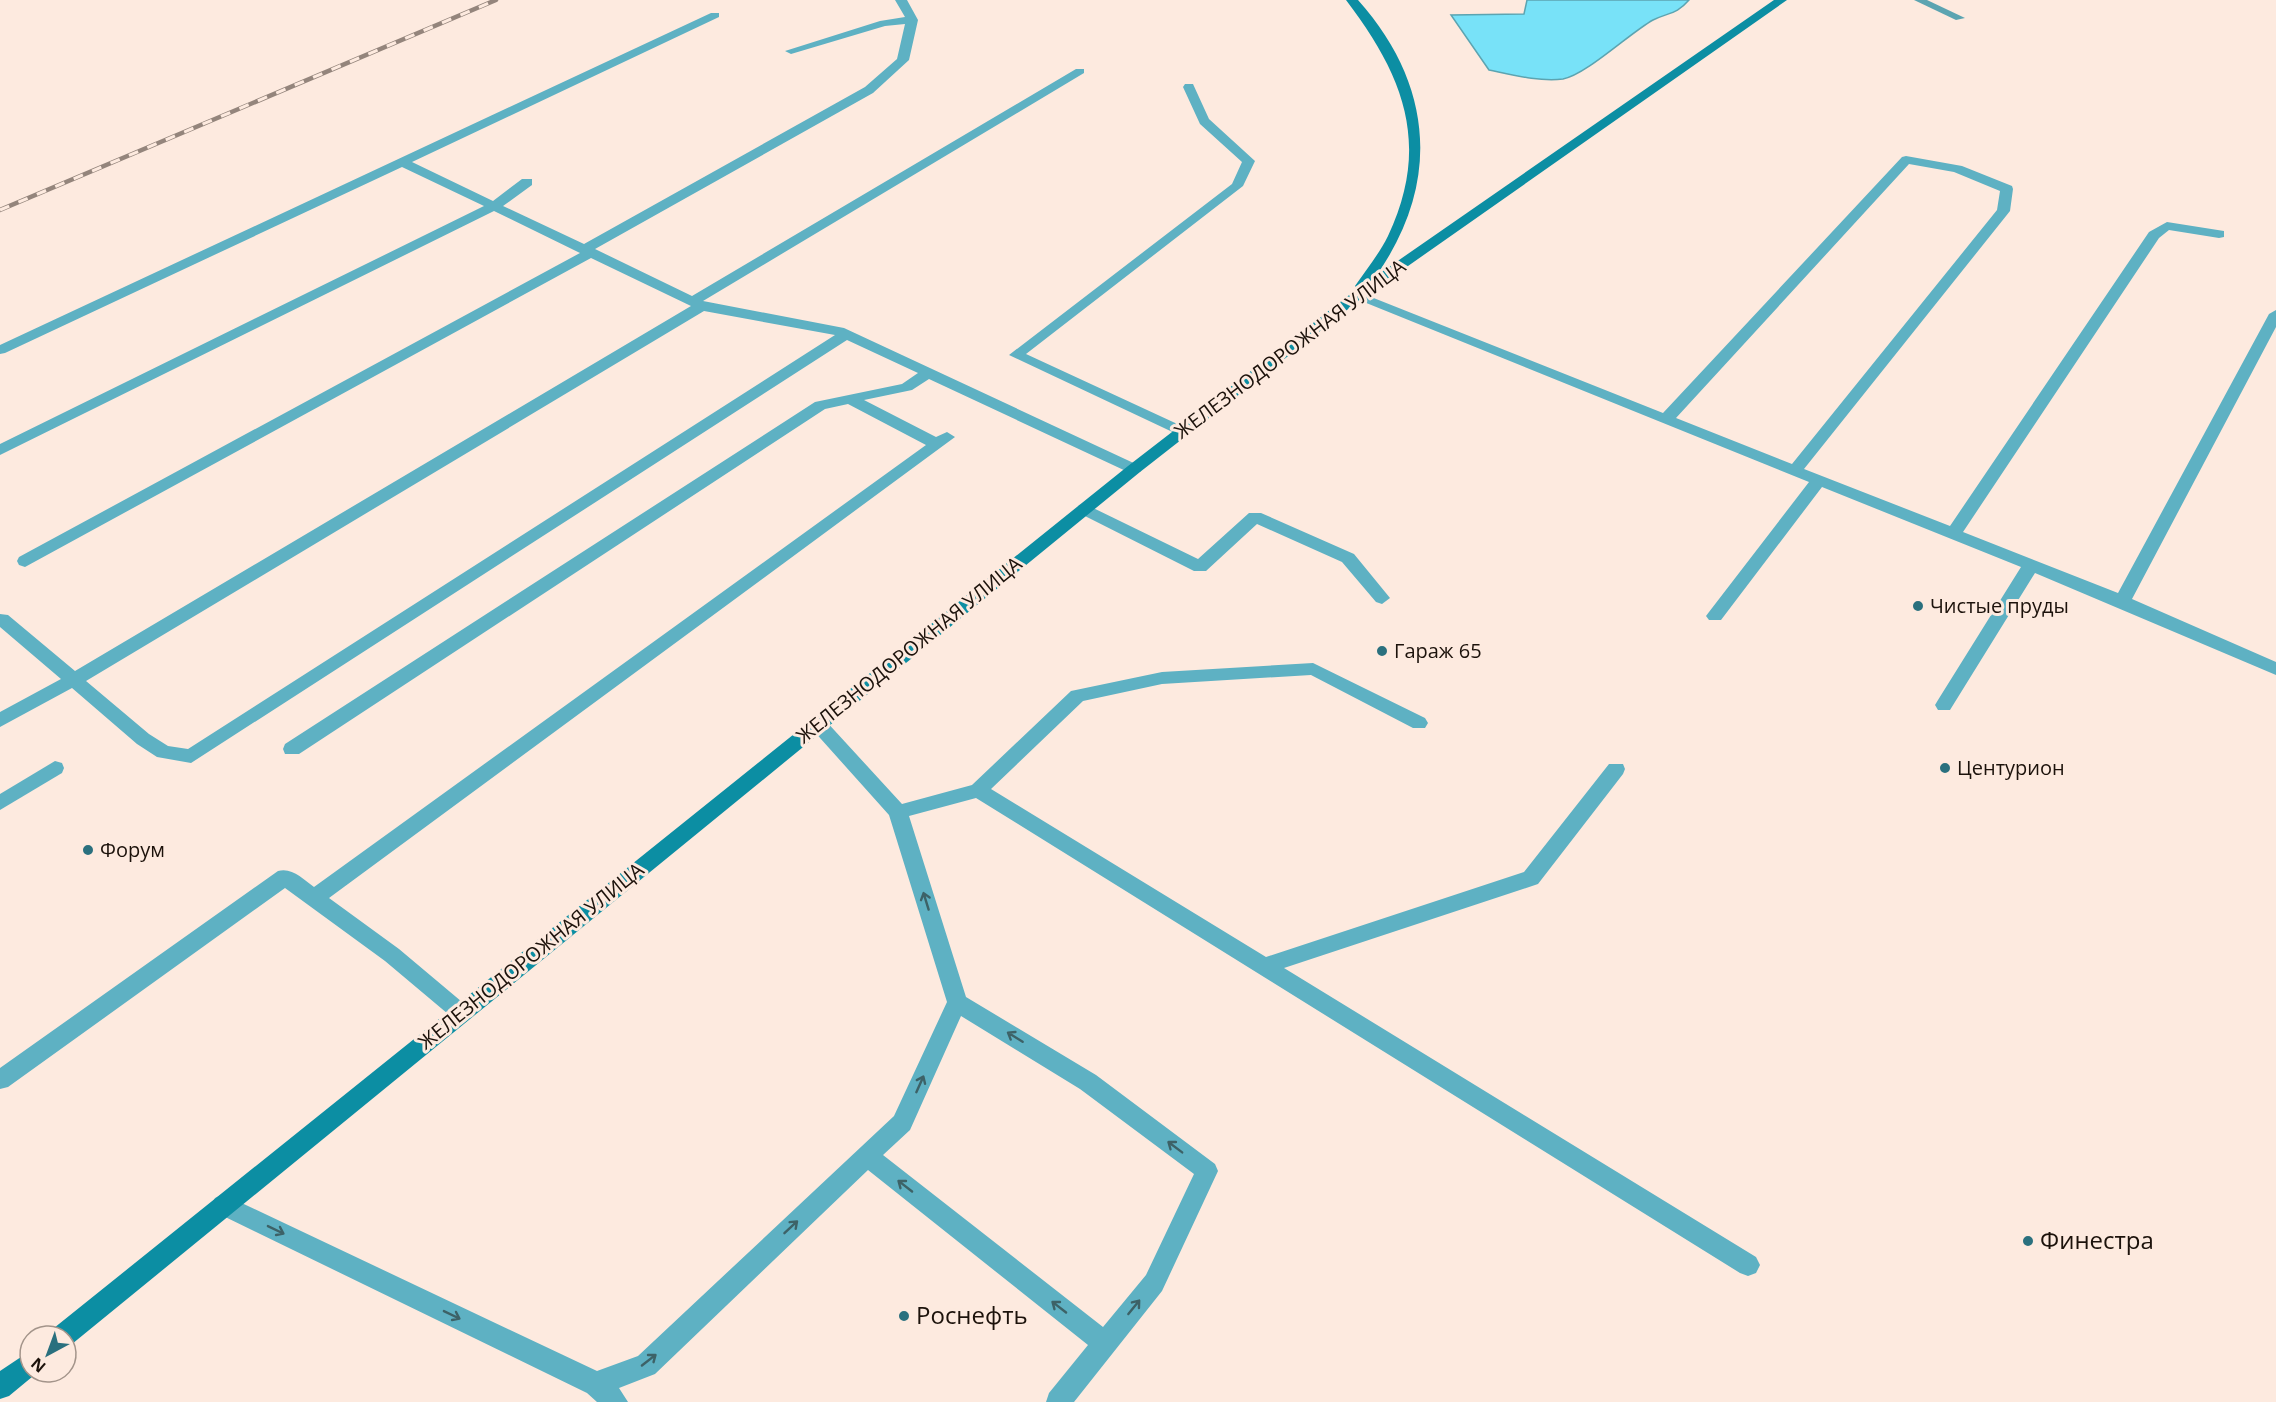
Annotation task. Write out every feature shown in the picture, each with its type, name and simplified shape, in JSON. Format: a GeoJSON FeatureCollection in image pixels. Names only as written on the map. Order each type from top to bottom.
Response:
{"type":"FeatureCollection","features":[{"type":"Feature","properties":{"kind":"main road"},"geometry":{"type":"LineString","coordinates":[[1352,0],[1360,8],[1396,63],[1414,125],[1413,179],[1394,236],[1356,296]]}},
{"type":"Feature","properties":{"kind":"main road","name":"ЖЕЛЕЗНОДОРОЖНАЯ УЛИЦА"},"geometry":{"type":"LineString","coordinates":[[78,1324],[1181,431],[1356,296],[1781,0]]}},
{"type":"Feature","properties":{"kind":"main road"},"geometry":{"type":"LineString","coordinates":[[0,1387],[18,1373]]}},
{"type":"Feature","properties":{"kind":"lane"},"geometry":{"type":"LineString","coordinates":[[25,561],[588,251],[869,90],[903,60],[912,20],[901,0]]}},
{"type":"Feature","properties":{"kind":"lane"},"geometry":{"type":"LineString","coordinates":[[0,350],[716,15]]}},
{"type":"Feature","properties":{"kind":"lane"},"geometry":{"type":"LineString","coordinates":[[791,51],[884,23],[912,20]]}},
{"type":"Feature","properties":{"kind":"lane"},"geometry":{"type":"LineString","coordinates":[[0,720],[72,678],[125,651],[1080,71]]}},
{"type":"Feature","properties":{"kind":"lane"},"geometry":{"type":"LineString","coordinates":[[1181,431],[1016,355],[1161,247],[1237,186],[1249,161],[1204,122],[1189,87]]}},
{"type":"Feature","properties":{"kind":"lane"},"geometry":{"type":"LineString","coordinates":[[1666,419],[1906,160],[1952,166],[1984,177],[2007,189],[2003,211],[1795,470]]}},
{"type":"Feature","properties":{"kind":"lane"},"geometry":{"type":"LineString","coordinates":[[400,161],[697,304],[846,334],[1134,469]]}},
{"type":"Feature","properties":{"kind":"lane"},"geometry":{"type":"LineString","coordinates":[[0,450],[494,206],[527,182]]}},
{"type":"Feature","properties":{"kind":"lane"},"geometry":{"type":"LineString","coordinates":[[1953,534],[2154,235],[2167,226],[2219,234]]}},
{"type":"Feature","properties":{"kind":"lane"},"geometry":{"type":"LineString","coordinates":[[1356,296],[2122,601],[2276,669]]}},
{"type":"Feature","properties":{"kind":"lane"},"geometry":{"type":"LineString","coordinates":[[2122,601],[2276,314]]}},
{"type":"Feature","properties":{"kind":"lane"},"geometry":{"type":"LineString","coordinates":[[2,619],[142,739],[164,752],[191,756],[846,334]]}},
{"type":"Feature","properties":{"kind":"lane"},"geometry":{"type":"LineString","coordinates":[[292,749],[820,405],[908,387],[928,373]]}},
{"type":"Feature","properties":{"kind":"lane"},"geometry":{"type":"LineString","coordinates":[[314,898],[942,441],[850,399]]}},
{"type":"Feature","properties":{"kind":"lane"},"geometry":{"type":"LineString","coordinates":[[1714,616],[1819,480]]}},
{"type":"Feature","properties":{"kind":"lane"},"geometry":{"type":"LineString","coordinates":[[1084,509],[1200,567],[1255,517],[1348,558],[1382,598]]}},
{"type":"Feature","properties":{"kind":"lane"},"geometry":{"type":"LineString","coordinates":[[1944,705],[2031,565]]}},
{"type":"Feature","properties":{"kind":"lane"},"geometry":{"type":"LineString","coordinates":[[898,812],[978,790],[1077,696],[1162,678],[1313,669],[1419,723]]}},
{"type":"Feature","properties":{"kind":"lane"},"geometry":{"type":"LineString","coordinates":[[818,724],[898,812],[957,1002],[1088,1082],[1207,1171],[1154,1283],[1058,1402]]}},
{"type":"Feature","properties":{"kind":"lane"},"geometry":{"type":"LineString","coordinates":[[0,802],[55,768]]}},
{"type":"Feature","properties":{"kind":"lane"},"geometry":{"type":"LineString","coordinates":[[1264,966],[1531,878],[1616,769]]}},
{"type":"Feature","properties":{"kind":"lane"},"geometry":{"type":"LineString","coordinates":[[978,790],[1748,1265]]}},
{"type":"Feature","properties":{"kind":"lane"},"geometry":{"type":"LineString","coordinates":[[0,1080],[285,877],[392,955],[461,1013]]}},
{"type":"Feature","properties":{"kind":"lane"},"geometry":{"type":"LineString","coordinates":[[596,1384],[646,1365],[902,1123],[957,1002]]}},
{"type":"Feature","properties":{"kind":"lane"},"geometry":{"type":"LineString","coordinates":[[867,1156],[1104,1343]]}},
{"type":"Feature","properties":{"kind":"lane"},"geometry":{"type":"LineString","coordinates":[[223,1205],[596,1384],[616,1402]]}},
{"type":"Feature","properties":{"kind":"water"},"geometry":{"type":"Polygon","coordinates":[[[1527,0],[1689,0],[1676,11],[1644,26],[1584,70],[1563,79],[1545,80],[1489,70],[1451,15],[1524,14],[1527,0]]]}},
{"type":"Feature","properties":{"kind":"waterway"},"geometry":{"type":"LineString","coordinates":[[1919,0],[1960,18]]}},
{"type":"Feature","properties":{"kind":"railway"},"geometry":{"type":"LineString","coordinates":[[0,210],[496,0]]}},
{"type":"Feature","properties":{"kind":"place","name":"Чистые пруды"},"geometry":{"type":"Point","coordinates":[1918,606]}},
{"type":"Feature","properties":{"kind":"place","name":"Гараж 65"},"geometry":{"type":"Point","coordinates":[1382,651]}},
{"type":"Feature","properties":{"kind":"place","name":"Центурион"},"geometry":{"type":"Point","coordinates":[1945,768]}},
{"type":"Feature","properties":{"kind":"place","name":"Форум"},"geometry":{"type":"Point","coordinates":[88,850]}},
{"type":"Feature","properties":{"kind":"place","name":"Финестра"},"geometry":{"type":"Point","coordinates":[2028,1241]}},
{"type":"Feature","properties":{"kind":"place","name":"Роснефть"},"geometry":{"type":"Point","coordinates":[904,1316]}}]}
